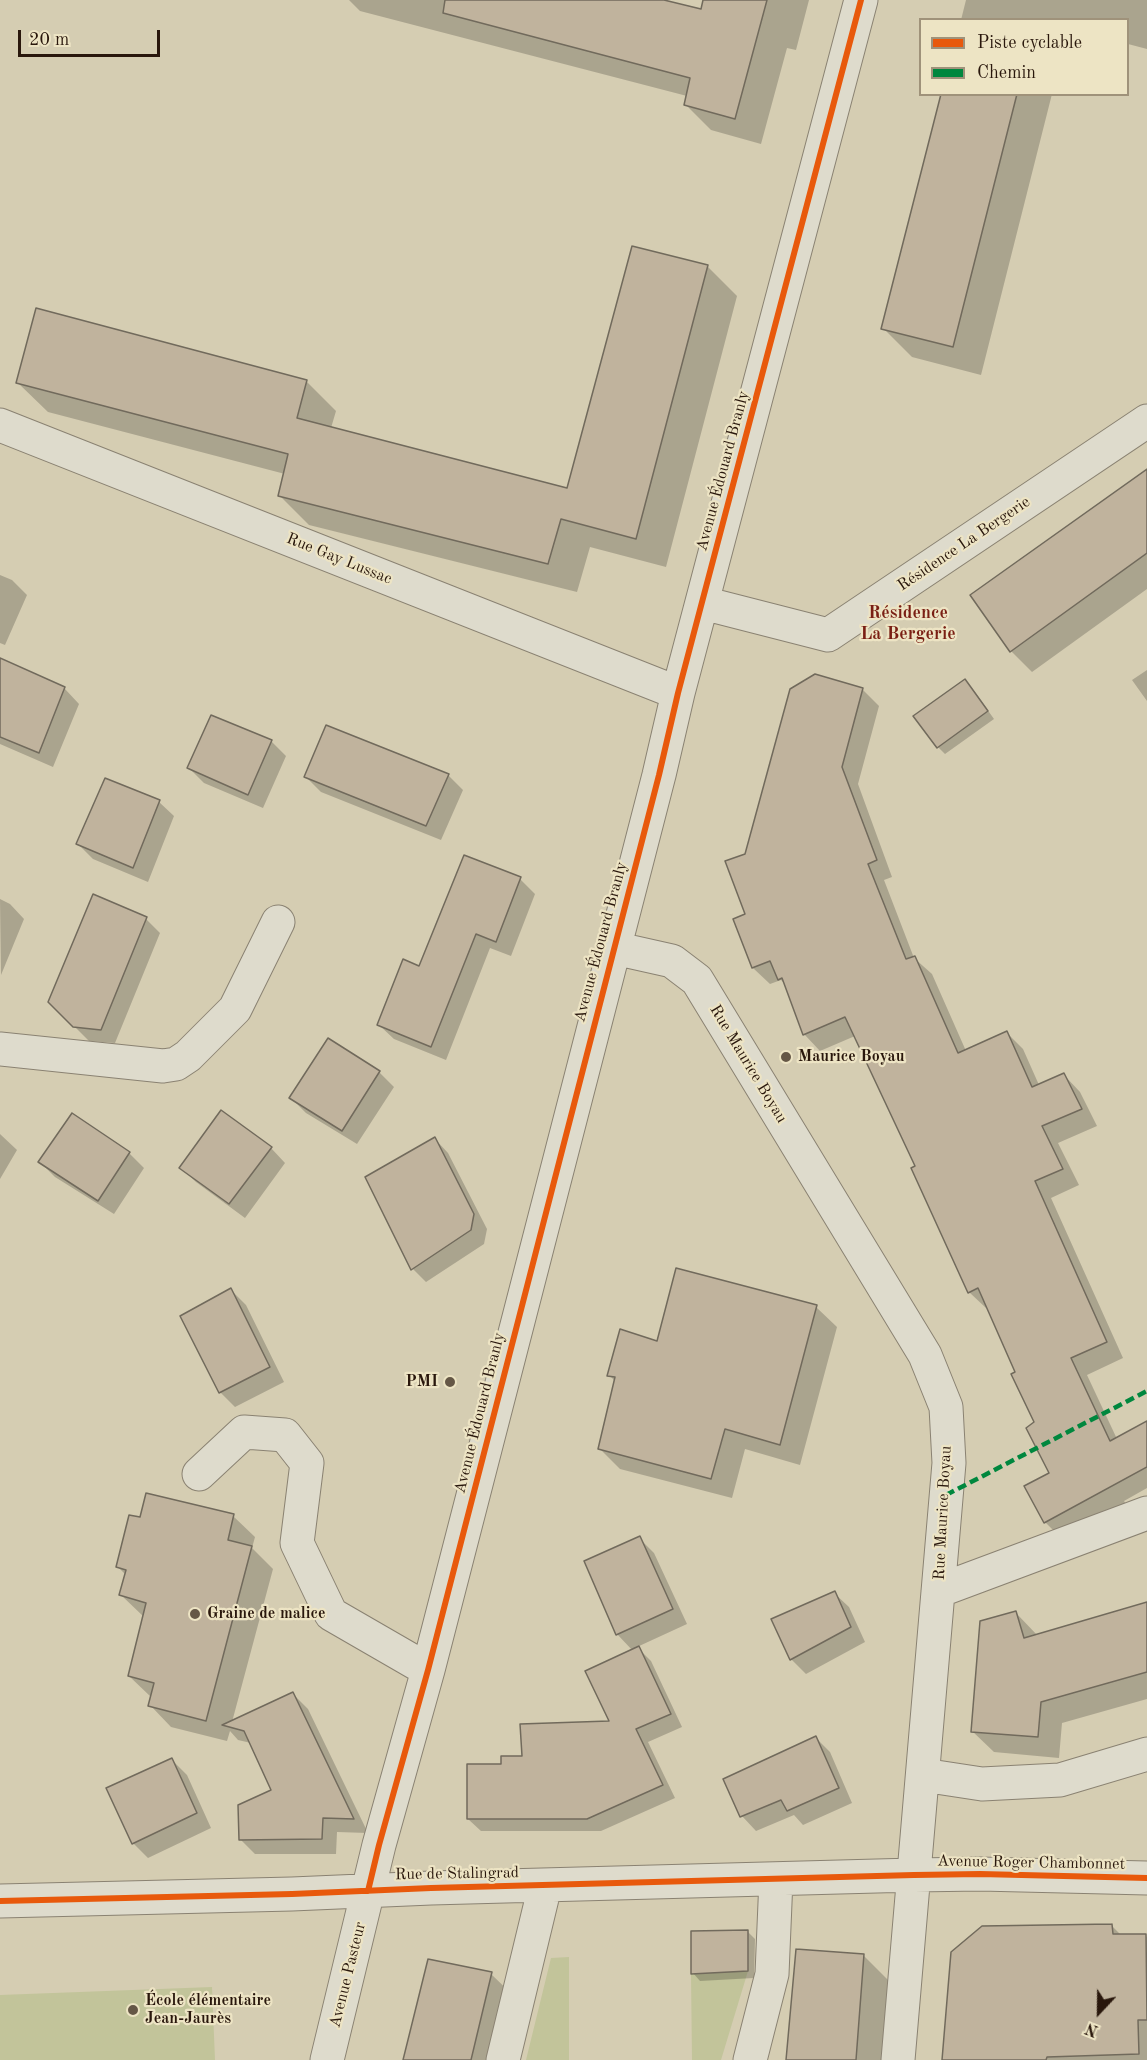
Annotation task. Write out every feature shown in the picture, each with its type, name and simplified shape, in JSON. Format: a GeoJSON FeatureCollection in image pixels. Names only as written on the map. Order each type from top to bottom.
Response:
{"type":"FeatureCollection","features":[{"type":"Feature","properties":{"kind":"street","name":"Avenue Édouard Branly"},"geometry":{"type":"LineString","coordinates":[[368,1891],[428,1670],[659,775],[678,693],[861,0]]}},
{"type":"Feature","properties":{"kind":"street","name":"Résidence La Bergerie"},"geometry":{"type":"LineString","coordinates":[[703,603],[828,635],[1147,421]]}},
{"type":"Feature","properties":{"kind":"street","name":"Rue Gay Lussac"},"geometry":{"type":"LineString","coordinates":[[0,425],[678,693]]}},
{"type":"Feature","properties":{"kind":"street"},"geometry":{"type":"LineString","coordinates":[[0,1049],[162,1066],[176,1064],[188,1056],[235,1009],[278,922]]}},
{"type":"Feature","properties":{"kind":"street","name":"Rue Maurice Boyau"},"geometry":{"type":"LineString","coordinates":[[614,948],[672,961],[697,980],[925,1355],[946,1407],[949,1463],[898,2060]]}},
{"type":"Feature","properties":{"kind":"street"},"geometry":{"type":"LineString","coordinates":[[199,1474],[244,1432],[285,1435],[307,1464],[297,1543],[331,1614],[428,1670]]}},
{"type":"Feature","properties":{"kind":"street"},"geometry":{"type":"LineString","coordinates":[[938,1591],[1147,1513]]}},
{"type":"Feature","properties":{"kind":"street"},"geometry":{"type":"LineString","coordinates":[[923,1775],[982,1784],[1060,1780],[1147,1754]]}},
{"type":"Feature","properties":{"kind":"street","name":"Rue de Stalingrad"},"geometry":{"type":"LineString","coordinates":[[0,1900],[914,1875]]}},
{"type":"Feature","properties":{"kind":"street","name":"Avenue Roger Chambonnet"},"geometry":{"type":"LineString","coordinates":[[914,1875],[1147,1878]]}},
{"type":"Feature","properties":{"kind":"street"},"geometry":{"type":"LineString","coordinates":[[750,2060],[772,1974],[776,1879]]}},
{"type":"Feature","properties":{"kind":"street"},"geometry":{"type":"LineString","coordinates":[[503,2060],[545,1886]]}},
{"type":"Feature","properties":{"kind":"street","name":"Avenue Pasteur"},"geometry":{"type":"LineString","coordinates":[[327,2060],[368,1891]]}},
{"type":"Feature","properties":{"kind":"green space"},"geometry":{"type":"Polygon","coordinates":[[[569,1957],[569,2060],[526,2060],[551,1958],[569,1957]]]}},
{"type":"Feature","properties":{"kind":"green space"},"geometry":{"type":"Polygon","coordinates":[[[748,1971],[721,2060],[692,2060],[691,1974],[748,1971]]]}},
{"type":"Feature","properties":{"kind":"green space"},"geometry":{"type":"Polygon","coordinates":[[[212,1987],[215,2060],[0,2060],[0,1995],[212,1987]]]}},
{"type":"Feature","properties":{"kind":"building"},"geometry":{"type":"Polygon","coordinates":[[[445,0],[664,0],[701,9],[703,0],[767,0],[735,119],[684,105],[690,78],[443,13],[445,0]]]}},
{"type":"Feature","properties":{"kind":"building"},"geometry":{"type":"Polygon","coordinates":[[[940,96],[1016,96],[953,347],[881,329],[940,96]]]}},
{"type":"Feature","properties":{"kind":"building"},"geometry":{"type":"Polygon","coordinates":[[[632,246],[708,265],[636,539],[561,519],[548,564],[278,496],[288,454],[16,383],[36,308],[307,380],[297,418],[567,488],[632,246]]]}},
{"type":"Feature","properties":{"kind":"building"},"geometry":{"type":"Polygon","coordinates":[[[1147,469],[1147,553],[1010,652],[970,595],[1147,469]]]}},
{"type":"Feature","properties":{"kind":"building"},"geometry":{"type":"Polygon","coordinates":[[[0,658],[65,687],[39,753],[0,737],[0,658]]]}},
{"type":"Feature","properties":{"kind":"building"},"geometry":{"type":"Polygon","coordinates":[[[815,674],[863,688],[842,767],[877,860],[868,864],[906,959],[915,956],[958,1053],[1007,1031],[1032,1087],[1064,1073],[1082,1109],[1042,1126],[1063,1169],[1035,1181],[1107,1342],[1071,1358],[1110,1441],[1147,1421],[1147,1467],[1044,1523],[1024,1486],[1049,1473],[1026,1428],[1034,1422],[1011,1374],[1015,1372],[978,1288],[968,1293],[911,1168],[915,1166],[845,1017],[803,1035],[782,978],[778,980],[770,961],[752,968],[733,919],[745,914],[725,861],[745,854],[790,689],[815,674]]]}},
{"type":"Feature","properties":{"kind":"building"},"geometry":{"type":"Polygon","coordinates":[[[965,679],[988,711],[937,748],[913,716],[965,679]]]}},
{"type":"Feature","properties":{"kind":"building"},"geometry":{"type":"Polygon","coordinates":[[[211,715],[272,740],[248,795],[187,768],[211,715]]]}},
{"type":"Feature","properties":{"kind":"building"},"geometry":{"type":"Polygon","coordinates":[[[326,725],[449,774],[426,826],[304,777],[326,725]]]}},
{"type":"Feature","properties":{"kind":"building"},"geometry":{"type":"Polygon","coordinates":[[[105,778],[160,800],[133,868],[76,844],[105,778]]]}},
{"type":"Feature","properties":{"kind":"building"},"geometry":{"type":"Polygon","coordinates":[[[464,855],[521,877],[496,942],[476,934],[431,1047],[377,1025],[403,959],[419,966],[464,855]]]}},
{"type":"Feature","properties":{"kind":"building"},"geometry":{"type":"Polygon","coordinates":[[[93,894],[147,917],[101,1030],[73,1027],[48,1002],[93,894]]]}},
{"type":"Feature","properties":{"kind":"building"},"geometry":{"type":"Polygon","coordinates":[[[328,1038],[380,1071],[342,1131],[289,1098],[328,1038]]]}},
{"type":"Feature","properties":{"kind":"building"},"geometry":{"type":"Polygon","coordinates":[[[221,1110],[272,1147],[229,1204],[179,1168],[221,1110]]]}},
{"type":"Feature","properties":{"kind":"building"},"geometry":{"type":"Polygon","coordinates":[[[72,1113],[130,1152],[98,1201],[38,1162],[72,1113]]]}},
{"type":"Feature","properties":{"kind":"building"},"geometry":{"type":"Polygon","coordinates":[[[435,1137],[474,1214],[471,1230],[411,1270],[365,1177],[435,1137]]]}},
{"type":"Feature","properties":{"kind":"building"},"geometry":{"type":"Polygon","coordinates":[[[676,1268],[817,1305],[780,1445],[725,1429],[711,1479],[598,1449],[615,1377],[607,1376],[620,1329],[657,1341],[676,1268]]]}},
{"type":"Feature","properties":{"kind":"building"},"geometry":{"type":"Polygon","coordinates":[[[231,1288],[270,1367],[219,1393],[180,1316],[231,1288]]]}},
{"type":"Feature","properties":{"kind":"building","name":"Graine de malice"},"geometry":{"type":"Polygon","coordinates":[[[146,1493],[234,1514],[228,1540],[252,1546],[206,1721],[148,1706],[154,1683],[128,1676],[146,1603],[119,1595],[126,1570],[116,1567],[129,1515],[140,1517],[146,1493]]]}},
{"type":"Feature","properties":{"kind":"building"},"geometry":{"type":"Polygon","coordinates":[[[640,1536],[673,1609],[616,1635],[584,1561],[640,1536]]]}},
{"type":"Feature","properties":{"kind":"building"},"geometry":{"type":"Polygon","coordinates":[[[835,1591],[851,1627],[790,1660],[771,1619],[835,1591]]]}},
{"type":"Feature","properties":{"kind":"building"},"geometry":{"type":"Polygon","coordinates":[[[1147,1602],[1147,1672],[1041,1702],[1038,1737],[971,1732],[980,1621],[1016,1611],[1024,1638],[1147,1602]]]}},
{"type":"Feature","properties":{"kind":"building"},"geometry":{"type":"Polygon","coordinates":[[[639,1646],[671,1714],[636,1729],[663,1785],[587,1819],[467,1819],[467,1764],[501,1764],[501,1756],[522,1756],[520,1724],[609,1721],[585,1671],[639,1646]]]}},
{"type":"Feature","properties":{"kind":"building"},"geometry":{"type":"Polygon","coordinates":[[[293,1692],[354,1819],[323,1818],[322,1839],[239,1840],[238,1805],[271,1790],[244,1731],[222,1725],[293,1692]]]}},
{"type":"Feature","properties":{"kind":"building"},"geometry":{"type":"Polygon","coordinates":[[[816,1736],[839,1788],[787,1811],[781,1800],[740,1817],[723,1779],[816,1736]]]}},
{"type":"Feature","properties":{"kind":"building"},"geometry":{"type":"Polygon","coordinates":[[[172,1758],[197,1813],[132,1844],[106,1788],[172,1758]]]}},
{"type":"Feature","properties":{"kind":"building"},"geometry":{"type":"Polygon","coordinates":[[[1112,1924],[1113,1934],[1146,1934],[1147,2020],[1138,2020],[1139,2054],[1047,2057],[1046,2060],[942,2060],[951,1952],[982,1926],[1112,1924]]]}},
{"type":"Feature","properties":{"kind":"building"},"geometry":{"type":"Polygon","coordinates":[[[748,1930],[748,1971],[691,1974],[691,1931],[748,1930]]]}},
{"type":"Feature","properties":{"kind":"building"},"geometry":{"type":"Polygon","coordinates":[[[796,1949],[864,1954],[856,2060],[786,2060],[796,1949]]]}},
{"type":"Feature","properties":{"kind":"building"},"geometry":{"type":"Polygon","coordinates":[[[428,1959],[492,1972],[471,2060],[403,2060],[428,1959]]]}},
{"type":"Feature","properties":{"kind":"marked path"},"geometry":{"type":"LineString","coordinates":[[946,1495],[1147,1391]]}},
{"type":"Feature","properties":{"kind":"cycle path"},"geometry":{"type":"LineString","coordinates":[[368,1891],[428,1670],[659,775],[678,693],[861,0]]}},
{"type":"Feature","properties":{"kind":"cycle path"},"geometry":{"type":"LineString","coordinates":[[0,1901],[914,1875],[980,1874],[1147,1878]]}},
{"type":"Feature","properties":{"kind":"place","name":"Maurice Boyau"},"geometry":{"type":"Point","coordinates":[786,1057]}},
{"type":"Feature","properties":{"kind":"place","name":"PMI"},"geometry":{"type":"Point","coordinates":[450,1382]}},
{"type":"Feature","properties":{"kind":"place","name":"Graine de malice"},"geometry":{"type":"Point","coordinates":[195,1614]}},
{"type":"Feature","properties":{"kind":"place","name":"École élémentaire Jean-Jaurès"},"geometry":{"type":"Point","coordinates":[133,2010]}},
{"type":"Feature","properties":{"kind":"district","name":"Résidence La Bergerie"},"geometry":{"type":"Point","coordinates":[908,623]}}]}
